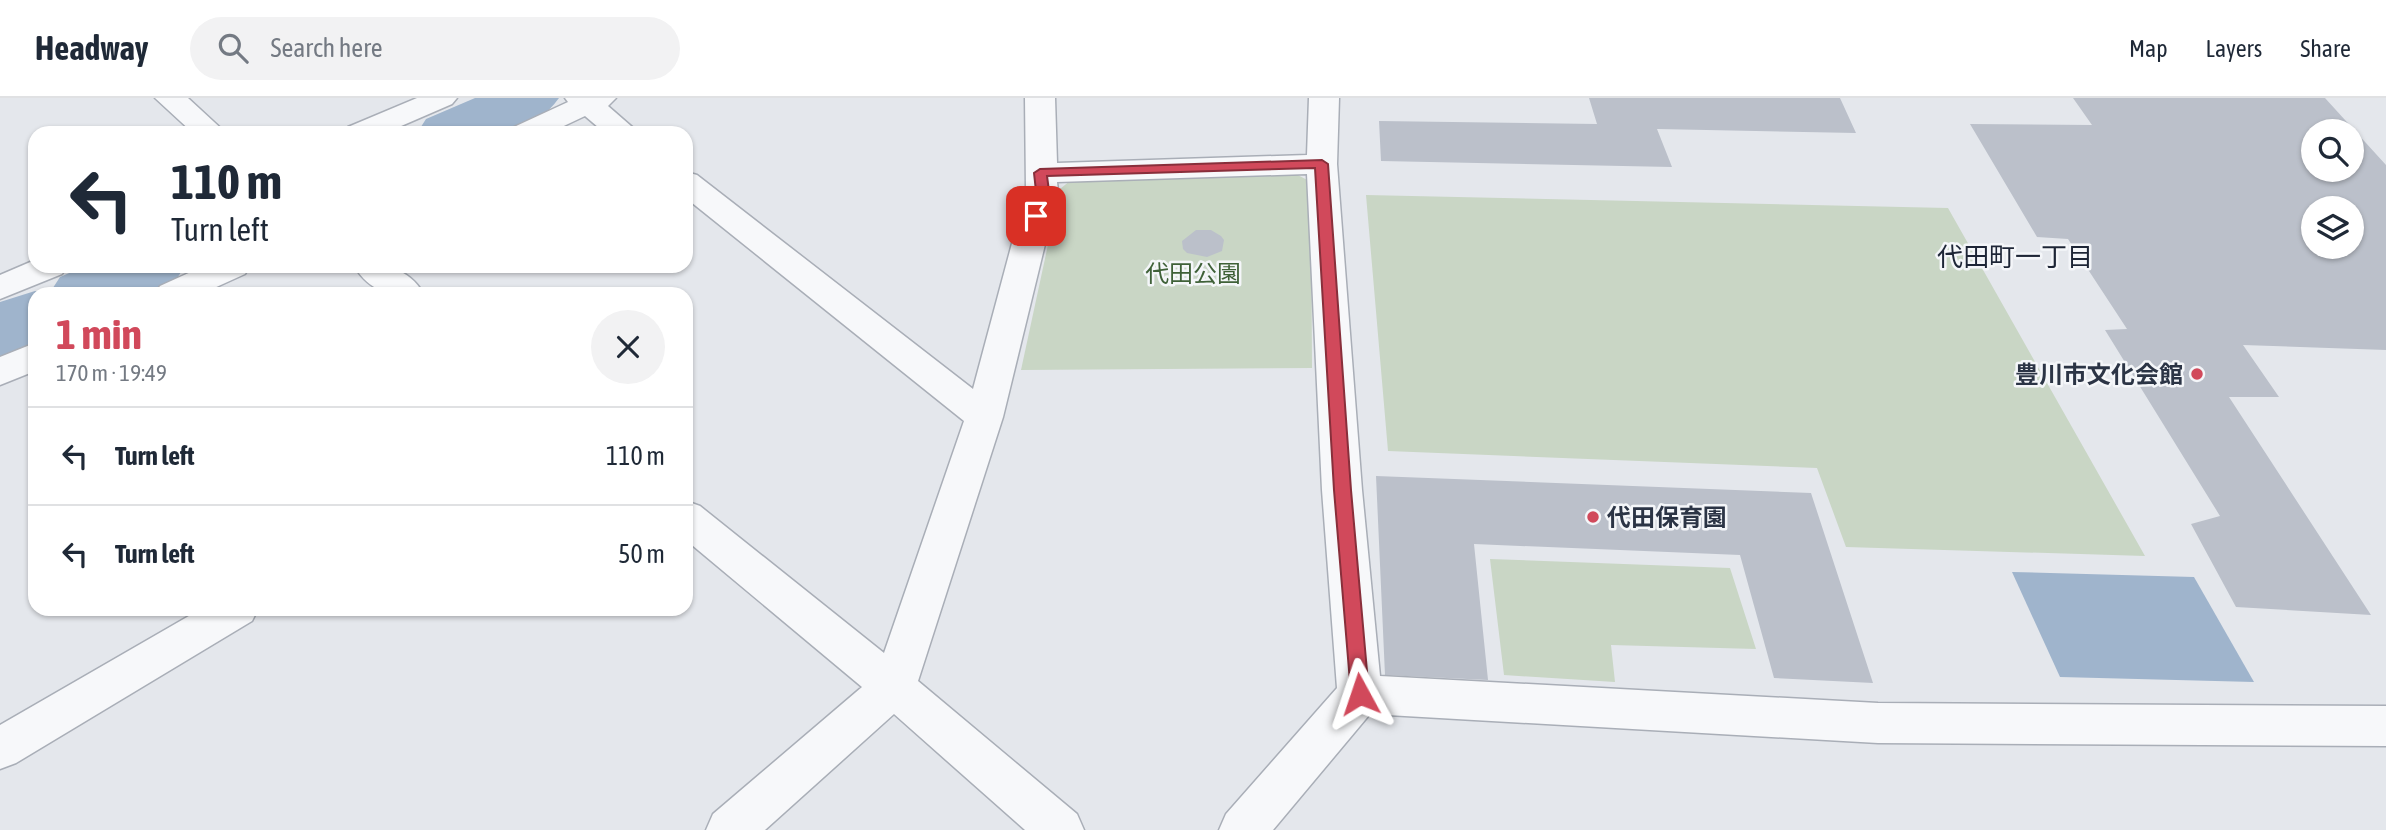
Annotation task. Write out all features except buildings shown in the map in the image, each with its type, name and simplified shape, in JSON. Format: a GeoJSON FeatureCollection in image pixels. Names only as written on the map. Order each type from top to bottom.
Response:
{"type":"FeatureCollection","features":[{"type":"Feature","properties":{"kind":"street"},"geometry":{"type":"LineString","coordinates":[[170,98],[203,126]]}},
{"type":"Feature","properties":{"kind":"street"},"geometry":{"type":"LineString","coordinates":[[376,126],[442,98]]}},
{"type":"Feature","properties":{"kind":"street"},"geometry":{"type":"LineString","coordinates":[[730,830],[894,687],[984,416],[1042,191],[1040,98]]}},
{"type":"Feature","properties":{"kind":"street"},"geometry":{"type":"LineString","coordinates":[[1243,830],[1360,694],[1342,490],[1322,164],[1324,98]]}},
{"type":"Feature","properties":{"kind":"street"},"geometry":{"type":"LineString","coordinates":[[539,126],[590,100],[617,126]]}},
{"type":"Feature","properties":{"kind":"street"},"geometry":{"type":"LineString","coordinates":[[1040,173],[1322,164]]}},
{"type":"Feature","properties":{"kind":"street"},"geometry":{"type":"LineString","coordinates":[[693,187],[984,416]]}},
{"type":"Feature","properties":{"kind":"street"},"geometry":{"type":"LineString","coordinates":[[0,288],[34,273]]}},
{"type":"Feature","properties":{"kind":"street"},"geometry":{"type":"LineString","coordinates":[[187,287],[218,273]]}},
{"type":"Feature","properties":{"kind":"street"},"geometry":{"type":"LineString","coordinates":[[380,273],[398,287]]}},
{"type":"Feature","properties":{"kind":"street"},"geometry":{"type":"LineString","coordinates":[[0,372],[28,359]]}},
{"type":"Feature","properties":{"kind":"street"},"geometry":{"type":"LineString","coordinates":[[693,522],[894,687],[1060,830]]}},
{"type":"Feature","properties":{"kind":"street"},"geometry":{"type":"LineString","coordinates":[[0,749],[225,616]]}},
{"type":"Feature","properties":{"kind":"street"},"geometry":{"type":"LineString","coordinates":[[1360,694],[1878,723],[2386,726]]}},
{"type":"Feature","properties":{"kind":"green space","name":"代田公園"},"geometry":{"type":"Polygon","coordinates":[[[1294,173],[1311,182],[1312,368],[1021,370],[1060,189],[1071,180],[1294,173]]]}},
{"type":"Feature","properties":{"kind":"green space"},"geometry":{"type":"Polygon","coordinates":[[[1366,195],[1948,208],[2145,556],[1846,547],[1817,468],[1388,451],[1366,195]]]}},
{"type":"Feature","properties":{"kind":"green space"},"geometry":{"type":"Polygon","coordinates":[[[1490,559],[1730,568],[1756,649],[1611,645],[1615,682],[1504,675],[1490,559]]]}},
{"type":"Feature","properties":{"kind":"water"},"geometry":{"type":"Polygon","coordinates":[[[2012,572],[2194,577],[2254,682],[2060,677],[2012,572]]]}},
{"type":"Feature","properties":{"kind":"waterway"},"geometry":{"type":"LineString","coordinates":[[465,126],[528,98]]}},
{"type":"Feature","properties":{"kind":"waterway"},"geometry":{"type":"LineString","coordinates":[[102,287],[133,273]]}},
{"type":"Feature","properties":{"kind":"waterway"},"geometry":{"type":"LineString","coordinates":[[0,332],[28,319]]}},
{"type":"Feature","properties":{"kind":"place","name":"豊川市文化会館"},"geometry":{"type":"Point","coordinates":[2197,374]}},
{"type":"Feature","properties":{"kind":"place","name":"代田保育園"},"geometry":{"type":"Point","coordinates":[1593,517]}},
{"type":"Feature","properties":{"kind":"district","name":"代田町一丁目"},"geometry":{"type":"Point","coordinates":[2015,257]}},
{"type":"Feature","properties":{"kind":"route"},"geometry":{"type":"LineString","coordinates":[[1036,216],[1042,191],[1040,173],[1322,164],[1342,490],[1360,694]]}}]}
